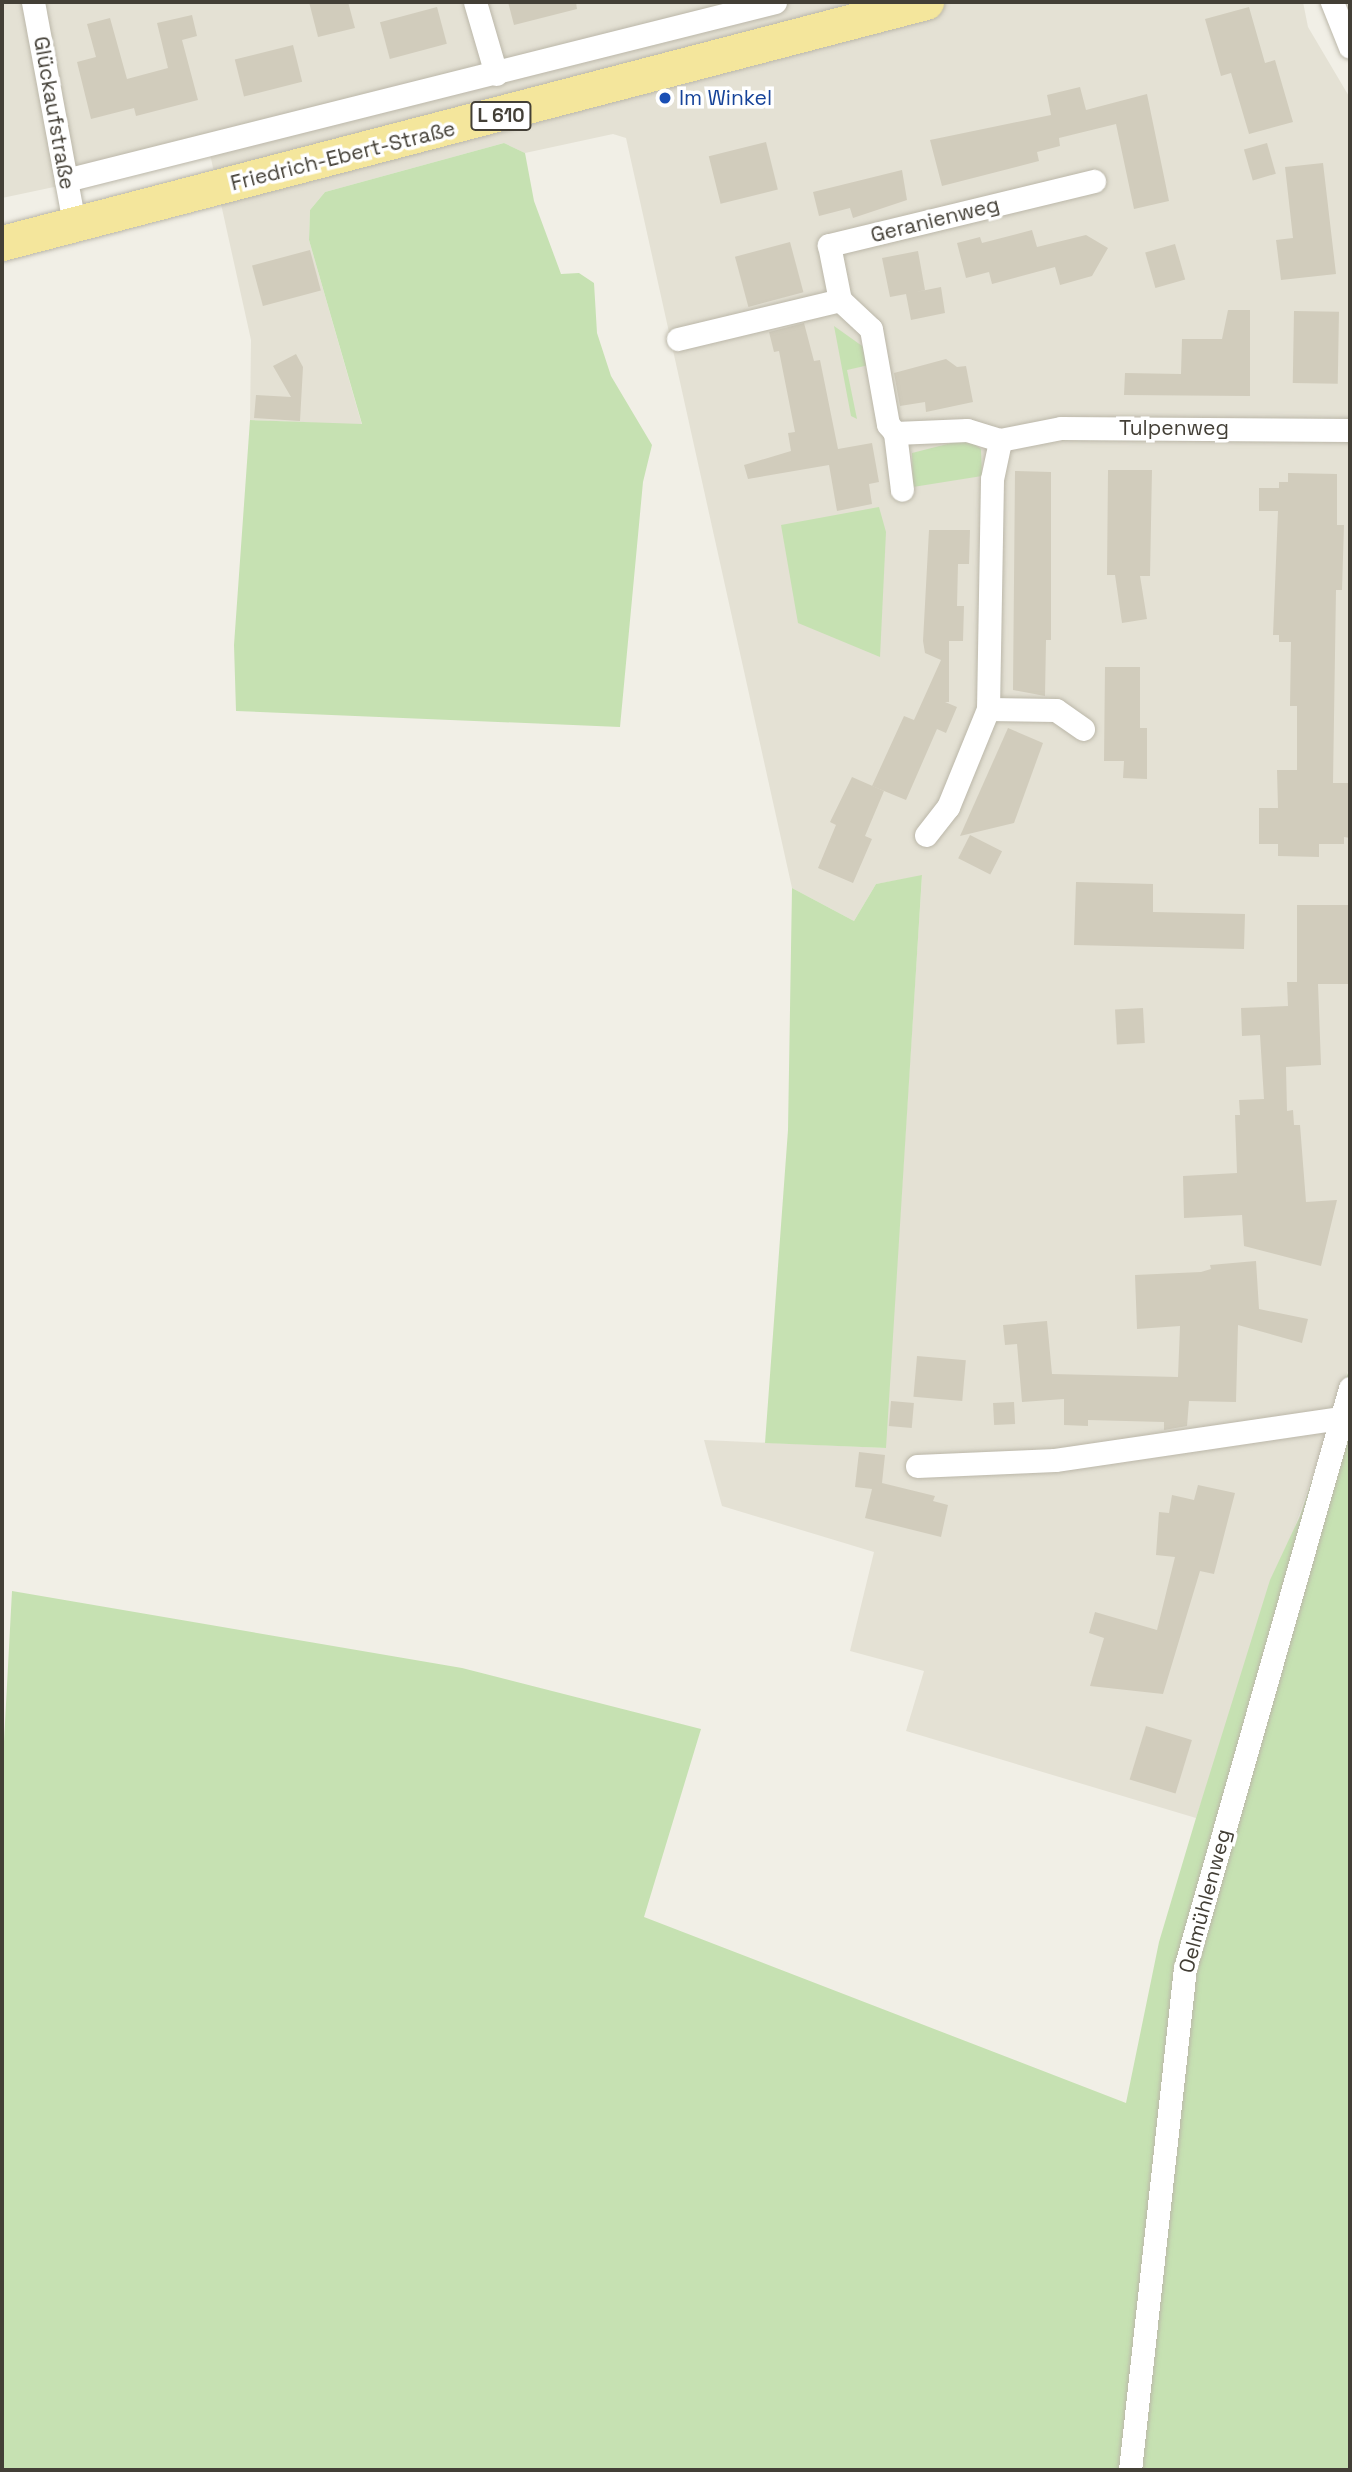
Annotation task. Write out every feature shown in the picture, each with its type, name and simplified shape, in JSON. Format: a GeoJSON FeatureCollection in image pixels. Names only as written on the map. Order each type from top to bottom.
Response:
{"type":"FeatureCollection","features":[{"type":"Feature","properties":{"kind":"main road","name":"Friedrich-Ebert-Straße"},"geometry":{"type":"LineString","coordinates":[[2,243],[926,2]]}},
{"type":"Feature","properties":{"kind":"street","name":"Glückaufstraße"},"geometry":{"type":"LineString","coordinates":[[33,2],[74,224]]}},
{"type":"Feature","properties":{"kind":"street"},"geometry":{"type":"LineString","coordinates":[[475,2],[496,74]]}},
{"type":"Feature","properties":{"kind":"street","name":"Friedrich-Ebert-Straße"},"geometry":{"type":"LineString","coordinates":[[66,180],[775,2]]}},
{"type":"Feature","properties":{"kind":"street"},"geometry":{"type":"LineString","coordinates":[[1332,2],[1350,47]]}},
{"type":"Feature","properties":{"kind":"street","name":"Geranienweg"},"geometry":{"type":"LineString","coordinates":[[840,300],[829,245],[1094,181]]}},
{"type":"Feature","properties":{"kind":"street"},"geometry":{"type":"LineString","coordinates":[[678,339],[840,300],[871,329],[902,490]]}},
{"type":"Feature","properties":{"kind":"street","name":"Tulpenweg"},"geometry":{"type":"LineString","coordinates":[[891,429],[967,430],[1000,440],[1061,428],[1350,430]]}},
{"type":"Feature","properties":{"kind":"street"},"geometry":{"type":"LineString","coordinates":[[926,835],[948,807],[988,709],[992,479],[1000,440]]}},
{"type":"Feature","properties":{"kind":"street"},"geometry":{"type":"LineString","coordinates":[[988,709],[1056,710],[1083,729]]}},
{"type":"Feature","properties":{"kind":"street","name":"Oelmühlenweg"},"geometry":{"type":"LineString","coordinates":[[1130,2470],[1185,1968],[1350,1388]]}},
{"type":"Feature","properties":{"kind":"street"},"geometry":{"type":"LineString","coordinates":[[917,1466],[1055,1460],[1341,1418]]}},
{"type":"Feature","properties":{"kind":"shaded area"},"geometry":{"type":"Polygon","coordinates":[[[2,2],[1303,2],[1308,27],[1350,98],[1350,1365],[1196,1818],[906,1731],[924,1671],[850,1651],[874,1552],[722,1506],[704,1440],[885,1448],[922,876],[876,884],[854,921],[792,888],[626,138],[613,134],[525,153],[504,143],[325,192],[310,210],[309,240],[362,425],[250,420],[251,340],[210,154],[2,198],[2,2]]]}},
{"type":"Feature","properties":{"kind":"green space"},"geometry":{"type":"Polygon","coordinates":[[[504,143],[525,153],[534,201],[561,274],[579,273],[594,283],[597,333],[611,376],[652,445],[643,482],[620,727],[236,711],[234,645],[250,420],[362,424],[309,240],[310,210],[325,192],[504,143]]]}},
{"type":"Feature","properties":{"kind":"green space"},"geometry":{"type":"Polygon","coordinates":[[[834,326],[865,348],[869,365],[847,370],[857,419],[851,416],[834,326]]]}},
{"type":"Feature","properties":{"kind":"green space"},"geometry":{"type":"Polygon","coordinates":[[[967,439],[981,449],[982,476],[913,487],[912,453],[967,439]]]}},
{"type":"Feature","properties":{"kind":"green space"},"geometry":{"type":"Polygon","coordinates":[[[879,507],[886,532],[880,657],[798,623],[781,525],[879,507]]]}},
{"type":"Feature","properties":{"kind":"green space"},"geometry":{"type":"Polygon","coordinates":[[[922,875],[886,1448],[765,1443],[788,1130],[792,888],[854,921],[876,884],[922,875]]]}},
{"type":"Feature","properties":{"kind":"green space"},"geometry":{"type":"Polygon","coordinates":[[[1350,1367],[1350,2470],[2,2470],[2,1779],[12,1591],[462,1668],[701,1729],[644,1917],[1126,2103],[1159,1942],[1196,1818],[1270,1580],[1300,1516],[1350,1367]]]}},
{"type":"Feature","properties":{"kind":"building"},"geometry":{"type":"Polygon","coordinates":[[[309,2],[348,2],[355,28],[318,37],[309,2]]]}},
{"type":"Feature","properties":{"kind":"building"},"geometry":{"type":"Polygon","coordinates":[[[508,2],[576,2],[577,9],[514,25],[508,2]]]}},
{"type":"Feature","properties":{"kind":"building"},"geometry":{"type":"Polygon","coordinates":[[[437,7],[447,44],[390,59],[380,22],[437,7]]]}},
{"type":"Feature","properties":{"kind":"building"},"geometry":{"type":"Polygon","coordinates":[[[1249,7],[1265,63],[1275,60],[1293,122],[1249,134],[1231,73],[1221,76],[1205,19],[1249,7]]]}},
{"type":"Feature","properties":{"kind":"building"},"geometry":{"type":"Polygon","coordinates":[[[192,15],[197,36],[182,40],[198,100],[136,116],[134,108],[91,119],[77,62],[96,57],[87,24],[110,18],[127,79],[168,68],[157,23],[192,15]]]}},
{"type":"Feature","properties":{"kind":"building"},"geometry":{"type":"Polygon","coordinates":[[[293,45],[302,82],[244,96],[235,60],[293,45]]]}},
{"type":"Feature","properties":{"kind":"building"},"geometry":{"type":"Polygon","coordinates":[[[1080,87],[1086,110],[1147,94],[1169,201],[1134,209],[1116,124],[1059,138],[1060,146],[1037,152],[1039,161],[942,186],[930,140],[1051,115],[1047,95],[1080,87]]]}},
{"type":"Feature","properties":{"kind":"building"},"geometry":{"type":"Polygon","coordinates":[[[766,142],[778,190],[721,204],[709,156],[766,142]]]}},
{"type":"Feature","properties":{"kind":"building"},"geometry":{"type":"Polygon","coordinates":[[[1267,143],[1276,174],[1253,180],[1244,150],[1267,143]]]}},
{"type":"Feature","properties":{"kind":"building"},"geometry":{"type":"Polygon","coordinates":[[[1323,163],[1336,274],[1281,280],[1276,240],[1293,238],[1285,167],[1323,163]]]}},
{"type":"Feature","properties":{"kind":"building"},"geometry":{"type":"Polygon","coordinates":[[[902,170],[907,200],[853,218],[850,208],[819,216],[813,192],[902,170]]]}},
{"type":"Feature","properties":{"kind":"building"},"geometry":{"type":"Polygon","coordinates":[[[1032,230],[1037,247],[1086,235],[1108,248],[1092,276],[1060,285],[1055,267],[992,284],[989,272],[966,278],[957,243],[980,237],[982,243],[1032,230]]]}},
{"type":"Feature","properties":{"kind":"building"},"geometry":{"type":"Polygon","coordinates":[[[790,242],[803,292],[748,307],[735,257],[790,242]]]}},
{"type":"Feature","properties":{"kind":"building"},"geometry":{"type":"Polygon","coordinates":[[[1175,244],[1185,280],[1155,288],[1145,253],[1175,244]]]}},
{"type":"Feature","properties":{"kind":"building"},"geometry":{"type":"Polygon","coordinates":[[[310,250],[321,291],[263,306],[252,266],[310,250]]]}},
{"type":"Feature","properties":{"kind":"building"},"geometry":{"type":"Polygon","coordinates":[[[918,251],[925,290],[916,292],[941,287],[945,313],[911,320],[906,294],[890,297],[882,258],[918,251]]]}},
{"type":"Feature","properties":{"kind":"building"},"geometry":{"type":"Polygon","coordinates":[[[1228,310],[1250,310],[1250,396],[1124,395],[1125,373],[1181,374],[1182,339],[1222,339],[1228,310]]]}},
{"type":"Feature","properties":{"kind":"building"},"geometry":{"type":"Polygon","coordinates":[[[1294,311],[1339,312],[1338,384],[1293,383],[1294,311]]]}},
{"type":"Feature","properties":{"kind":"building"},"geometry":{"type":"Polygon","coordinates":[[[804,323],[814,361],[820,360],[838,449],[872,443],[879,482],[869,484],[872,504],[837,511],[829,465],[748,479],[744,465],[791,451],[788,433],[795,432],[779,351],[774,352],[769,332],[804,323]]]}},
{"type":"Feature","properties":{"kind":"building"},"geometry":{"type":"Polygon","coordinates":[[[296,354],[303,367],[300,421],[254,418],[256,395],[291,397],[273,366],[296,354]]]}},
{"type":"Feature","properties":{"kind":"building"},"geometry":{"type":"Polygon","coordinates":[[[946,359],[957,367],[966,366],[973,402],[926,412],[925,402],[900,406],[894,373],[946,359]]]}},
{"type":"Feature","properties":{"kind":"building"},"geometry":{"type":"Polygon","coordinates":[[[1108,470],[1152,470],[1150,576],[1140,576],[1147,619],[1122,623],[1115,575],[1107,575],[1108,470]]]}},
{"type":"Feature","properties":{"kind":"building"},"geometry":{"type":"Polygon","coordinates":[[[1015,471],[1051,472],[1051,640],[1046,640],[1045,696],[1013,690],[1015,471]]]}},
{"type":"Feature","properties":{"kind":"building"},"geometry":{"type":"Polygon","coordinates":[[[1288,473],[1337,474],[1337,525],[1344,525],[1342,590],[1336,590],[1333,783],[1350,783],[1350,838],[1344,837],[1344,844],[1319,844],[1319,857],[1278,856],[1278,844],[1259,844],[1259,808],[1278,808],[1277,770],[1297,770],[1297,706],[1290,706],[1291,642],[1279,642],[1279,635],[1273,635],[1278,511],[1259,511],[1259,488],[1279,488],[1279,482],[1288,482],[1288,473]]]}},
{"type":"Feature","properties":{"kind":"building"},"geometry":{"type":"Polygon","coordinates":[[[929,530],[970,530],[969,564],[958,564],[957,606],[964,606],[963,641],[949,641],[949,702],[945,702],[957,707],[946,733],[937,729],[906,800],[872,786],[904,716],[914,720],[941,660],[925,653],[923,641],[929,530]]]}},
{"type":"Feature","properties":{"kind":"building"},"geometry":{"type":"Polygon","coordinates":[[[1105,667],[1140,667],[1140,728],[1147,728],[1147,779],[1123,778],[1124,761],[1104,761],[1105,667]]]}},
{"type":"Feature","properties":{"kind":"building"},"geometry":{"type":"Polygon","coordinates":[[[1008,728],[1043,743],[1014,823],[960,836],[1008,728]]]}},
{"type":"Feature","properties":{"kind":"building"},"geometry":{"type":"Polygon","coordinates":[[[852,777],[884,791],[865,836],[872,839],[853,883],[818,868],[836,825],[830,822],[852,777]]]}},
{"type":"Feature","properties":{"kind":"building"},"geometry":{"type":"Polygon","coordinates":[[[970,835],[1002,851],[990,875],[958,858],[970,835]]]}},
{"type":"Feature","properties":{"kind":"building"},"geometry":{"type":"Polygon","coordinates":[[[1076,882],[1153,884],[1153,912],[1245,914],[1244,949],[1074,945],[1076,882]]]}},
{"type":"Feature","properties":{"kind":"building"},"geometry":{"type":"Polygon","coordinates":[[[1297,905],[1350,905],[1349,984],[1318,984],[1321,1065],[1286,1067],[1287,1111],[1293,1110],[1294,1125],[1300,1125],[1306,1202],[1337,1200],[1321,1266],[1244,1246],[1242,1215],[1184,1218],[1183,1176],[1237,1173],[1235,1115],[1240,1115],[1239,1100],[1264,1099],[1260,1035],[1242,1036],[1241,1008],[1288,1006],[1287,982],[1297,982],[1297,905]]]}},
{"type":"Feature","properties":{"kind":"building"},"geometry":{"type":"Polygon","coordinates":[[[1143,1008],[1145,1043],[1117,1044],[1115,1009],[1143,1008]]]}},
{"type":"Feature","properties":{"kind":"building"},"geometry":{"type":"Polygon","coordinates":[[[1256,1261],[1259,1309],[1308,1319],[1302,1343],[1238,1325],[1236,1402],[1189,1401],[1187,1426],[1164,1430],[1164,1422],[1088,1420],[1088,1426],[1064,1425],[1064,1399],[1022,1402],[1017,1344],[1005,1345],[1003,1325],[1047,1321],[1052,1374],[1178,1377],[1180,1326],[1137,1329],[1135,1275],[1201,1272],[1211,1269],[1210,1265],[1256,1261]]]}},
{"type":"Feature","properties":{"kind":"building"},"geometry":{"type":"Polygon","coordinates":[[[917,1356],[966,1360],[962,1401],[913,1397],[917,1356]]]}},
{"type":"Feature","properties":{"kind":"building"},"geometry":{"type":"Polygon","coordinates":[[[891,1401],[914,1403],[912,1428],[889,1426],[891,1401]]]}},
{"type":"Feature","properties":{"kind":"building"},"geometry":{"type":"Polygon","coordinates":[[[1014,1402],[1015,1424],[994,1425],[993,1403],[1014,1402]]]}},
{"type":"Feature","properties":{"kind":"building"},"geometry":{"type":"Polygon","coordinates":[[[859,1452],[885,1455],[882,1483],[935,1496],[933,1501],[948,1505],[941,1537],[865,1518],[872,1489],[855,1487],[859,1452]]]}},
{"type":"Feature","properties":{"kind":"building"},"geometry":{"type":"Polygon","coordinates":[[[1198,1485],[1235,1493],[1214,1574],[1200,1571],[1163,1694],[1090,1686],[1104,1638],[1089,1633],[1095,1612],[1157,1630],[1175,1557],[1156,1555],[1159,1512],[1169,1513],[1172,1495],[1194,1500],[1198,1485]]]}},
{"type":"Feature","properties":{"kind":"building"},"geometry":{"type":"Polygon","coordinates":[[[1146,1726],[1192,1740],[1176,1794],[1130,1780],[1146,1726]]]}},
{"type":"Feature","properties":{"kind":"place","name":"Im Winkel"},"geometry":{"type":"Point","coordinates":[665,98]}}]}
